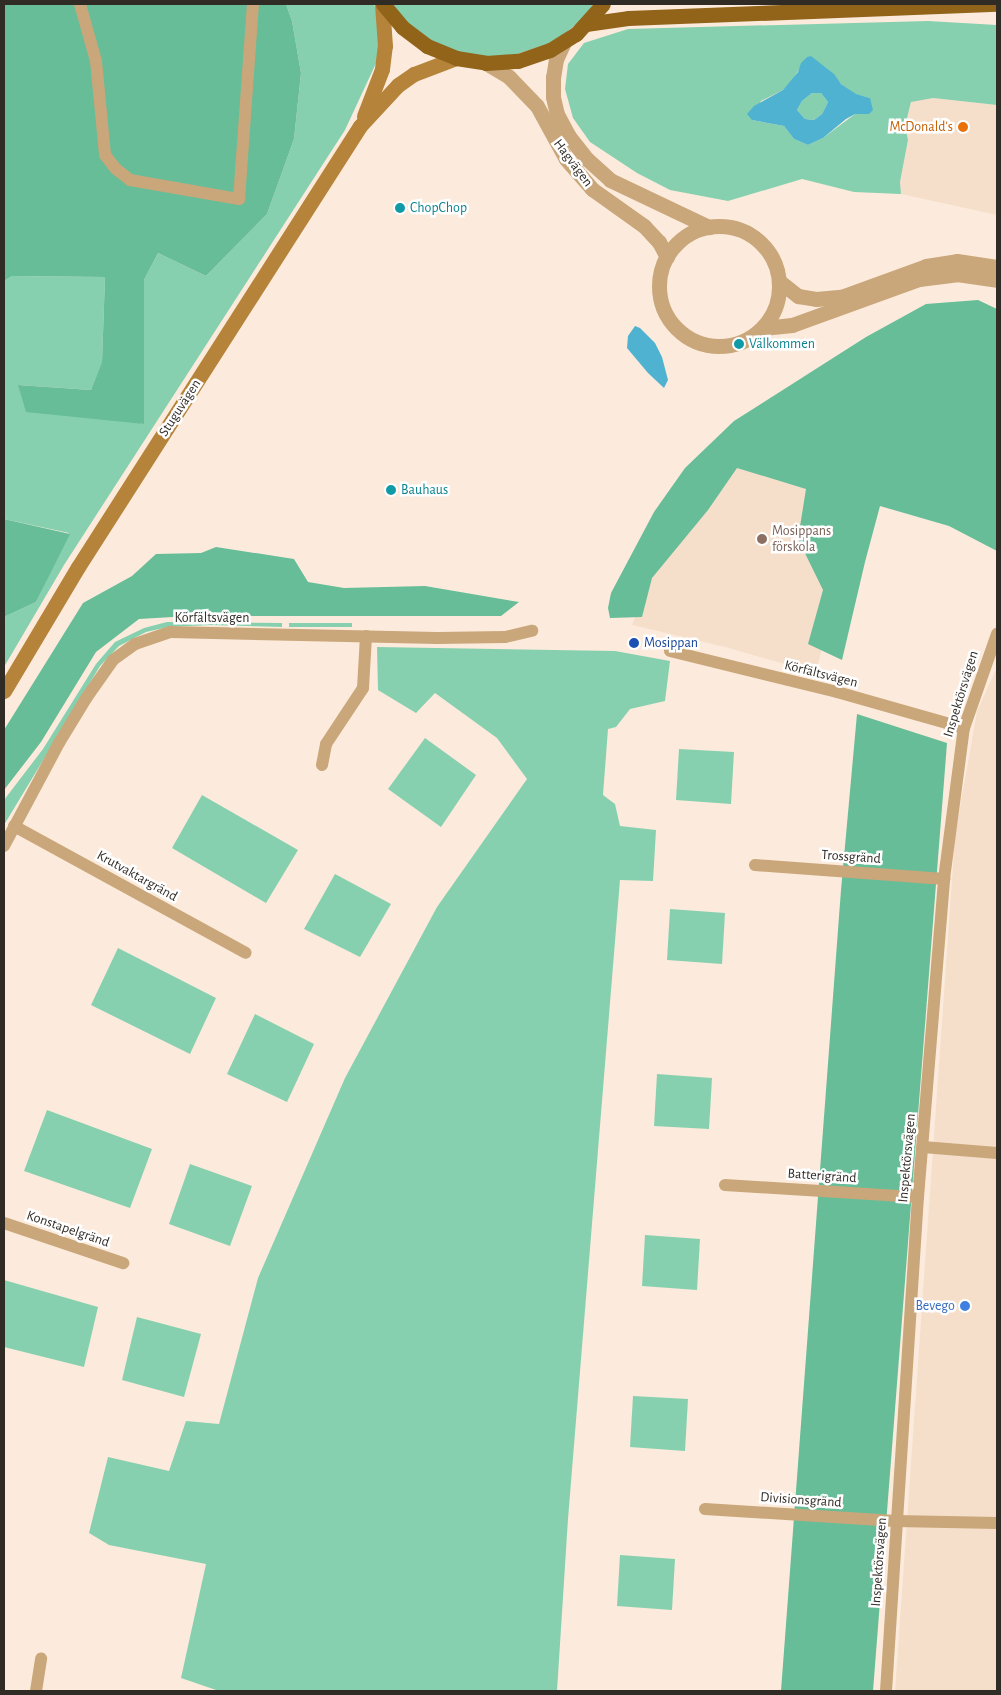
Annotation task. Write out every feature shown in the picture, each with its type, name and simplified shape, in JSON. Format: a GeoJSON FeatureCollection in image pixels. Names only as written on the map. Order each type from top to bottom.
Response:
{"type":"FeatureCollection","features":[{"type":"Feature","properties":{"kind":"highway"},"geometry":{"type":"LineString","coordinates":[[382,4],[402,27],[414,37],[441,53],[456,58],[486,63],[518,61],[550,50],[564,42],[586,24],[603,4]]}},
{"type":"Feature","properties":{"kind":"highway"},"geometry":{"type":"LineString","coordinates":[[586,24],[645,17],[997,4]]}},
{"type":"Feature","properties":{"kind":"main road","name":"Stuguvägen"},"geometry":{"type":"LineString","coordinates":[[360,126],[382,69],[385,46],[382,4]]}},
{"type":"Feature","properties":{"kind":"main road","name":"Stuguvägen"},"geometry":{"type":"LineString","coordinates":[[4,691],[78,567],[360,126],[398,85],[414,74],[456,58]]}},
{"type":"Feature","properties":{"kind":"street"},"geometry":{"type":"LineString","coordinates":[[80,4],[96,61],[105,155],[110,162],[130,180],[239,199],[253,4]]}},
{"type":"Feature","properties":{"kind":"street","name":"Hagvägen"},"geometry":{"type":"LineString","coordinates":[[564,42],[556,59],[553,77],[553,97],[558,114],[568,135],[587,159],[610,180],[709,227]]}},
{"type":"Feature","properties":{"kind":"street","name":"Hagvägen"},"geometry":{"type":"LineString","coordinates":[[486,63],[509,78],[537,106],[566,159],[592,189],[644,226],[659,242],[667,257]]}},
{"type":"Feature","properties":{"kind":"street"},"geometry":{"type":"LineString","coordinates":[[709,227],[732,227],[754,236],[771,254],[778,269],[780,282],[775,309],[763,328],[749,339],[722,347],[700,344],[686,337],[669,320],[660,301],[659,284],[662,265],[672,248],[686,235],[709,227]]}},
{"type":"Feature","properties":{"kind":"street"},"geometry":{"type":"LineString","coordinates":[[780,282],[798,296],[816,299],[840,297],[926,266],[958,261],[997,267]]}},
{"type":"Feature","properties":{"kind":"street"},"geometry":{"type":"LineString","coordinates":[[763,328],[792,325],[919,279],[957,274],[997,280]]}},
{"type":"Feature","properties":{"kind":"street","name":"Körfältsvägen"},"geometry":{"type":"LineString","coordinates":[[4,846],[59,743],[87,697],[113,660],[135,644],[170,632],[436,638],[505,637],[532,631]]}},
{"type":"Feature","properties":{"kind":"street","name":"Inspektörsvägen"},"geometry":{"type":"LineString","coordinates":[[886,1691],[918,1197],[944,879],[964,728],[997,634]]}},
{"type":"Feature","properties":{"kind":"street"},"geometry":{"type":"LineString","coordinates":[[322,765],[326,744],[364,688],[366,636]]}},
{"type":"Feature","properties":{"kind":"street","name":"Körfältsvägen"},"geometry":{"type":"LineString","coordinates":[[670,651],[837,692],[964,728]]}},
{"type":"Feature","properties":{"kind":"street","name":"Krutvaktargränd"},"geometry":{"type":"LineString","coordinates":[[14,826],[246,953]]}},
{"type":"Feature","properties":{"kind":"street","name":"Trossgränd"},"geometry":{"type":"LineString","coordinates":[[755,865],[944,879]]}},
{"type":"Feature","properties":{"kind":"street"},"geometry":{"type":"LineString","coordinates":[[923,1147],[997,1153]]}},
{"type":"Feature","properties":{"kind":"street","name":"Batterigränd"},"geometry":{"type":"LineString","coordinates":[[725,1185],[918,1197]]}},
{"type":"Feature","properties":{"kind":"street","name":"Konstapelgränd"},"geometry":{"type":"LineString","coordinates":[[4,1223],[123,1263]]}},
{"type":"Feature","properties":{"kind":"street","name":"Divisionsgränd"},"geometry":{"type":"LineString","coordinates":[[705,1509],[896,1521],[997,1522]]}},
{"type":"Feature","properties":{"kind":"street"},"geometry":{"type":"LineString","coordinates":[[36,1691],[41,1658]]}},
{"type":"Feature","properties":{"kind":"shaded area"},"geometry":{"type":"Polygon","coordinates":[[[919,98],[997,105],[997,215],[901,194],[900,182],[908,140],[905,126],[911,102],[919,98]]]}},
{"type":"Feature","properties":{"kind":"shaded area","name":"Mosippans förskola"},"geometry":{"type":"Polygon","coordinates":[[[733,446],[860,492],[816,673],[725,647],[632,625],[650,576],[733,446]]]}},
{"type":"Feature","properties":{"kind":"shaded area"},"geometry":{"type":"Polygon","coordinates":[[[997,667],[997,1691],[895,1691],[955,836],[977,711],[997,667]]]}},
{"type":"Feature","properties":{"kind":"green space"},"geometry":{"type":"Polygon","coordinates":[[[4,4],[286,4],[292,21],[301,73],[294,139],[267,214],[206,276],[158,253],[144,280],[144,424],[26,412],[18,385],[91,390],[102,362],[105,277],[12,276],[4,281],[4,4]]]}},
{"type":"Feature","properties":{"kind":"green space"},"geometry":{"type":"Polygon","coordinates":[[[286,4],[374,4],[378,16],[378,59],[345,130],[64,565],[4,667],[4,617],[36,602],[69,533],[4,519],[4,281],[12,276],[105,277],[102,363],[91,390],[18,385],[143,424],[144,280],[158,253],[206,276],[267,214],[294,139],[301,73],[292,21],[286,4]]]}},
{"type":"Feature","properties":{"kind":"green space"},"geometry":{"type":"Polygon","coordinates":[[[390,4],[594,4],[579,22],[547,44],[511,56],[472,56],[436,44],[405,21],[390,4]]]}},
{"type":"Feature","properties":{"kind":"green space"},"geometry":{"type":"Polygon","coordinates":[[[928,21],[997,25],[997,105],[933,98],[911,102],[905,126],[908,140],[900,182],[901,194],[854,192],[802,179],[728,201],[670,190],[637,173],[590,142],[573,118],[565,89],[568,64],[584,43],[628,29],[928,21]],[[807,57],[791,82],[783,90],[761,101],[752,120],[784,126],[794,139],[808,145],[823,138],[855,114],[870,98],[855,94],[841,84],[825,67],[807,57]]]}},
{"type":"Feature","properties":{"kind":"green space"},"geometry":{"type":"Polygon","coordinates":[[[812,93],[821,93],[828,102],[822,114],[814,120],[805,119],[797,110],[802,101],[812,93]]]}},
{"type":"Feature","properties":{"kind":"green space"},"geometry":{"type":"Polygon","coordinates":[[[978,300],[997,309],[997,551],[949,526],[880,506],[842,660],[808,644],[823,590],[798,539],[806,489],[737,468],[708,510],[652,578],[642,617],[610,618],[608,608],[611,593],[654,512],[685,468],[734,421],[866,337],[926,304],[978,300]]]}},
{"type":"Feature","properties":{"kind":"green space"},"geometry":{"type":"Polygon","coordinates":[[[4,519],[70,534],[36,602],[4,617],[4,519]]]}},
{"type":"Feature","properties":{"kind":"green space"},"geometry":{"type":"Polygon","coordinates":[[[216,547],[294,559],[308,582],[344,588],[425,586],[519,602],[501,616],[190,616],[139,619],[96,652],[41,742],[4,790],[4,730],[83,603],[132,576],[156,554],[201,553],[216,547]]]}},
{"type":"Feature","properties":{"kind":"green space"},"geometry":{"type":"Polygon","coordinates":[[[167,622],[282,623],[282,627],[211,625],[168,627],[146,632],[119,646],[100,666],[4,825],[4,800],[43,749],[96,664],[115,642],[144,628],[167,622]]]}},
{"type":"Feature","properties":{"kind":"green space"},"geometry":{"type":"Polygon","coordinates":[[[289,623],[352,623],[352,627],[289,627],[289,623]]]}},
{"type":"Feature","properties":{"kind":"green space"},"geometry":{"type":"Polygon","coordinates":[[[377,647],[615,651],[670,661],[665,701],[630,709],[616,727],[608,729],[603,795],[615,804],[620,826],[656,830],[653,881],[620,880],[568,1519],[557,1691],[216,1690],[181,1678],[206,1564],[109,1545],[89,1533],[108,1457],[169,1471],[186,1421],[219,1424],[258,1278],[345,1078],[437,907],[527,779],[497,738],[435,693],[416,713],[378,690],[377,647]]]}},
{"type":"Feature","properties":{"kind":"green space"},"geometry":{"type":"Polygon","coordinates":[[[857,714],[947,743],[873,1691],[781,1691],[841,890],[857,714]]]}},
{"type":"Feature","properties":{"kind":"green space"},"geometry":{"type":"Polygon","coordinates":[[[425,738],[476,775],[441,827],[388,789],[425,738]]]}},
{"type":"Feature","properties":{"kind":"green space"},"geometry":{"type":"Polygon","coordinates":[[[679,749],[734,752],[731,804],[676,800],[679,749]]]}},
{"type":"Feature","properties":{"kind":"green space"},"geometry":{"type":"Polygon","coordinates":[[[202,795],[298,850],[266,903],[172,848],[202,795]]]}},
{"type":"Feature","properties":{"kind":"green space"},"geometry":{"type":"Polygon","coordinates":[[[335,874],[391,904],[360,957],[304,929],[335,874]]]}},
{"type":"Feature","properties":{"kind":"green space"},"geometry":{"type":"Polygon","coordinates":[[[670,909],[725,913],[722,964],[667,960],[670,909]]]}},
{"type":"Feature","properties":{"kind":"green space"},"geometry":{"type":"Polygon","coordinates":[[[118,948],[216,998],[190,1054],[91,1005],[118,948]]]}},
{"type":"Feature","properties":{"kind":"green space"},"geometry":{"type":"Polygon","coordinates":[[[255,1014],[314,1044],[287,1102],[227,1074],[255,1014]]]}},
{"type":"Feature","properties":{"kind":"green space"},"geometry":{"type":"Polygon","coordinates":[[[657,1074],[712,1078],[709,1129],[654,1126],[657,1074]]]}},
{"type":"Feature","properties":{"kind":"green space"},"geometry":{"type":"Polygon","coordinates":[[[47,1110],[152,1149],[130,1208],[24,1171],[47,1110]]]}},
{"type":"Feature","properties":{"kind":"green space"},"geometry":{"type":"Polygon","coordinates":[[[190,1164],[252,1186],[230,1246],[169,1224],[190,1164]]]}},
{"type":"Feature","properties":{"kind":"green space"},"geometry":{"type":"Polygon","coordinates":[[[645,1235],[700,1239],[697,1290],[642,1286],[645,1235]]]}},
{"type":"Feature","properties":{"kind":"green space"},"geometry":{"type":"Polygon","coordinates":[[[4,1280],[98,1307],[84,1367],[4,1347],[4,1280]]]}},
{"type":"Feature","properties":{"kind":"green space"},"geometry":{"type":"Polygon","coordinates":[[[137,1317],[201,1334],[184,1397],[122,1380],[137,1317]]]}},
{"type":"Feature","properties":{"kind":"green space"},"geometry":{"type":"Polygon","coordinates":[[[633,1396],[688,1399],[685,1451],[630,1447],[633,1396]]]}},
{"type":"Feature","properties":{"kind":"green space"},"geometry":{"type":"Polygon","coordinates":[[[620,1555],[675,1559],[672,1610],[617,1606],[620,1555]]]}},
{"type":"Feature","properties":{"kind":"water"},"geometry":{"type":"Polygon","coordinates":[[[811,56],[834,74],[841,84],[856,94],[870,98],[873,110],[869,114],[855,114],[823,138],[808,145],[794,139],[784,126],[752,120],[747,114],[754,106],[783,90],[798,72],[801,63],[811,56]],[[812,93],[802,101],[797,110],[805,119],[814,120],[822,114],[828,102],[821,93],[812,93]]]}},
{"type":"Feature","properties":{"kind":"water"},"geometry":{"type":"Polygon","coordinates":[[[635,326],[640,328],[655,343],[662,357],[668,380],[664,388],[648,373],[627,348],[628,336],[635,326]]]}},
{"type":"Feature","properties":{"kind":"place","name":"McDonald's"},"geometry":{"type":"Point","coordinates":[963,127]}},
{"type":"Feature","properties":{"kind":"place","name":"ChopChop"},"geometry":{"type":"Point","coordinates":[400,208]}},
{"type":"Feature","properties":{"kind":"place","name":"Välkommen"},"geometry":{"type":"Point","coordinates":[739,344]}},
{"type":"Feature","properties":{"kind":"place","name":"Bauhaus"},"geometry":{"type":"Point","coordinates":[391,490]}},
{"type":"Feature","properties":{"kind":"place","name":"Mosippans förskola"},"geometry":{"type":"Point","coordinates":[762,539]}},
{"type":"Feature","properties":{"kind":"place","name":"Mosippan"},"geometry":{"type":"Point","coordinates":[634,643]}},
{"type":"Feature","properties":{"kind":"place","name":"Bevego"},"geometry":{"type":"Point","coordinates":[965,1306]}}]}
